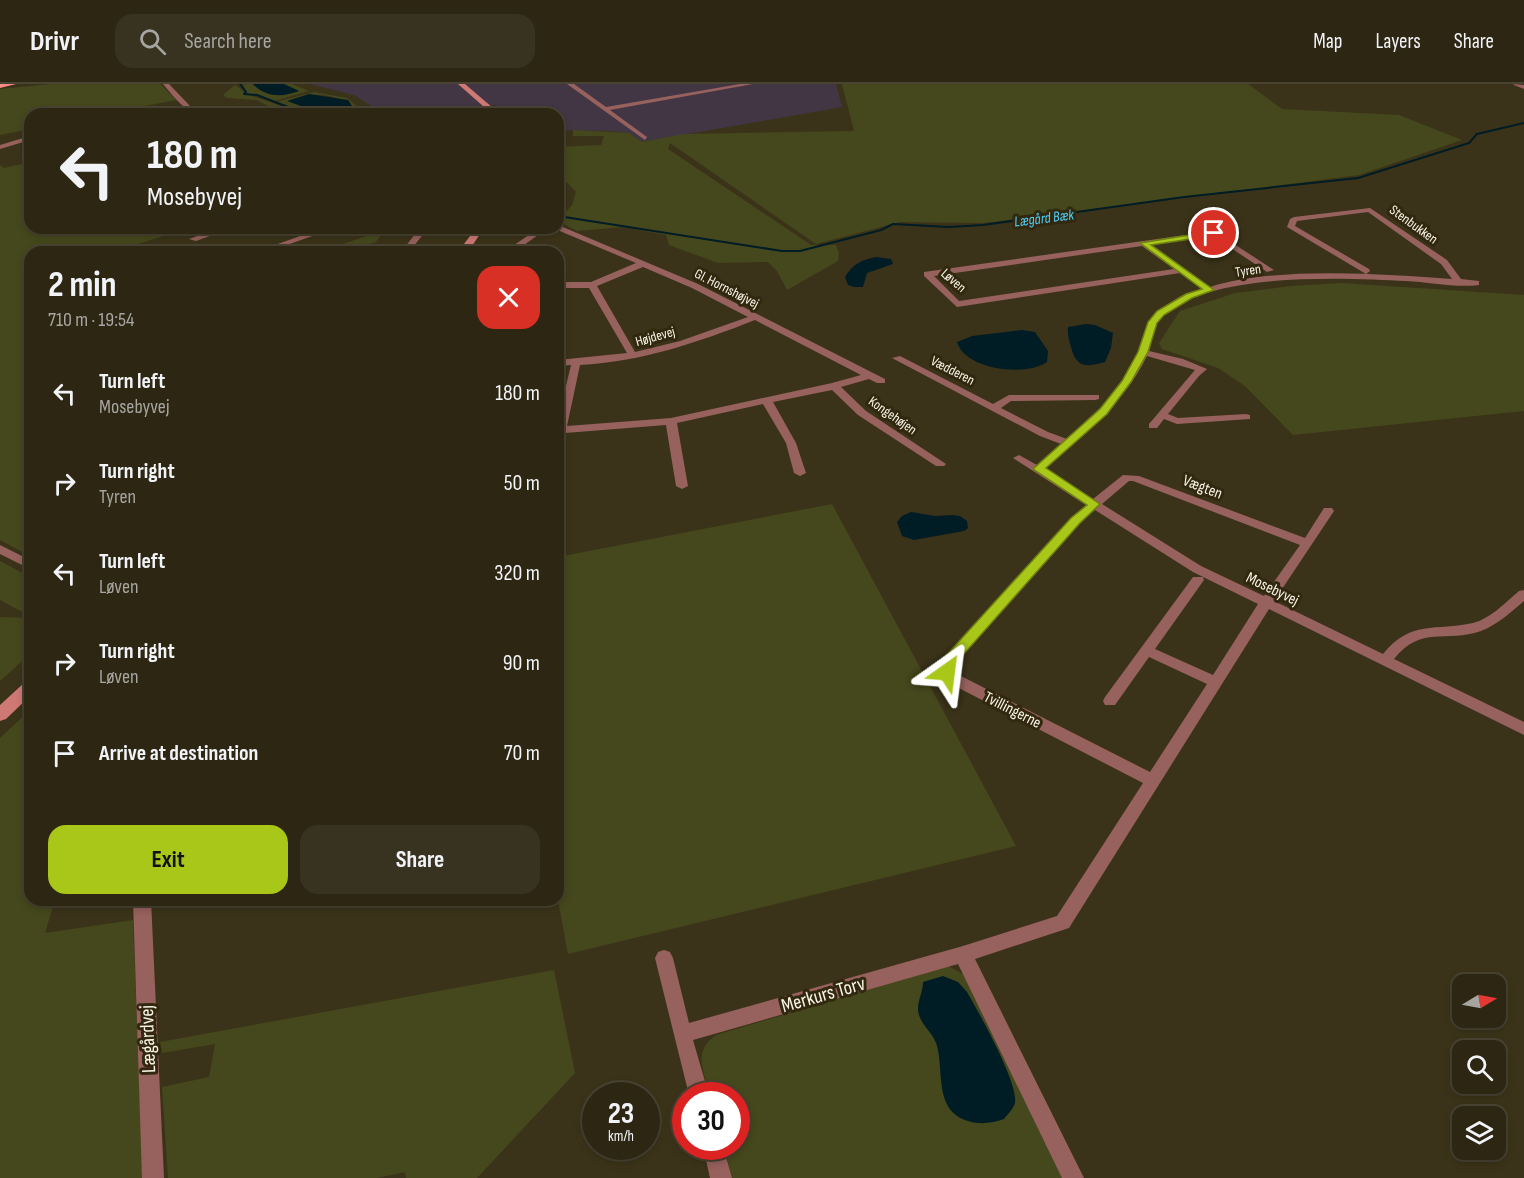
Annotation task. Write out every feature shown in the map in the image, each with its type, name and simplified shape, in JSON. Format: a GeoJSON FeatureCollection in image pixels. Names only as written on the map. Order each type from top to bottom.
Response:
{"type":"FeatureCollection","features":[{"type":"Feature","properties":{"kind":"main road"},"geometry":{"type":"LineString","coordinates":[[0,85],[11,84]]}},
{"type":"Feature","properties":{"kind":"street"},"geometry":{"type":"LineString","coordinates":[[166,84],[189,108]]}},
{"type":"Feature","properties":{"kind":"street"},"geometry":{"type":"LineString","coordinates":[[461,84],[489,108]]}},
{"type":"Feature","properties":{"kind":"street"},"geometry":{"type":"LineString","coordinates":[[570,84],[645,138]]}},
{"type":"Feature","properties":{"kind":"street"},"geometry":{"type":"LineString","coordinates":[[606,109],[750,84]]}},
{"type":"Feature","properties":{"kind":"street"},"geometry":{"type":"LineString","coordinates":[[1516,84],[1524,87]]}},
{"type":"Feature","properties":{"kind":"street"},"geometry":{"type":"LineString","coordinates":[[0,147],[22,140],[24,142]]}},
{"type":"Feature","properties":{"kind":"street","name":"Stenbukken"},"geometry":{"type":"LineString","coordinates":[[1366,271],[1291,227],[1294,219],[1370,210],[1444,262],[1459,282]]}},
{"type":"Feature","properties":{"kind":"street","name":"Gl. Hornshøjvej"},"geometry":{"type":"LineString","coordinates":[[564,230],[644,263],[881,381]]}},
{"type":"Feature","properties":{"kind":"street","name":"Løven"},"geometry":{"type":"LineString","coordinates":[[1180,270],[957,304],[927,274],[1214,233],[1270,270]]}},
{"type":"Feature","properties":{"kind":"street"},"geometry":{"type":"LineString","coordinates":[[194,239],[209,234]]}},
{"type":"Feature","properties":{"kind":"street"},"geometry":{"type":"LineString","coordinates":[[277,246],[313,234]]}},
{"type":"Feature","properties":{"kind":"street"},"geometry":{"type":"LineString","coordinates":[[410,246],[419,234]]}},
{"type":"Feature","properties":{"kind":"street"},"geometry":{"type":"LineString","coordinates":[[517,246],[535,234]]}},
{"type":"Feature","properties":{"kind":"street"},"geometry":{"type":"LineString","coordinates":[[1144,243],[1209,290]]}},
{"type":"Feature","properties":{"kind":"street"},"geometry":{"type":"LineString","coordinates":[[1245,264],[1259,262]]}},
{"type":"Feature","properties":{"kind":"street"},"geometry":{"type":"LineString","coordinates":[[564,285],[592,285],[644,263]]}},
{"type":"Feature","properties":{"kind":"street","name":"Tyren"},"geometry":{"type":"LineString","coordinates":[[1039,469],[1103,411],[1126,382],[1143,352],[1152,322],[1160,313],[1189,296],[1209,290],[1270,280],[1320,277],[1362,276],[1476,283]]}},
{"type":"Feature","properties":{"kind":"street"},"geometry":{"type":"LineString","coordinates":[[592,285],[633,357]]}},
{"type":"Feature","properties":{"kind":"street","name":"Højdevej"},"geometry":{"type":"LineString","coordinates":[[564,363],[633,357],[756,317]]}},
{"type":"Feature","properties":{"kind":"street"},"geometry":{"type":"LineString","coordinates":[[1143,352],[1202,369],[1195,374],[1153,426]]}},
{"type":"Feature","properties":{"kind":"street","name":"Vædderen"},"geometry":{"type":"LineString","coordinates":[[897,358],[1044,434],[1069,443]]}},
{"type":"Feature","properties":{"kind":"street"},"geometry":{"type":"LineString","coordinates":[[564,417],[576,363]]}},
{"type":"Feature","properties":{"kind":"street","name":"Kongehøjen"},"geometry":{"type":"LineString","coordinates":[[564,430],[671,422],[834,386],[870,375]]}},
{"type":"Feature","properties":{"kind":"street","name":"Kongehøjen"},"geometry":{"type":"LineString","coordinates":[[834,386],[861,413],[940,464]]}},
{"type":"Feature","properties":{"kind":"street"},"geometry":{"type":"LineString","coordinates":[[994,408],[1009,398],[1095,397]]}},
{"type":"Feature","properties":{"kind":"street"},"geometry":{"type":"LineString","coordinates":[[766,400],[792,443],[800,473]]}},
{"type":"Feature","properties":{"kind":"street"},"geometry":{"type":"LineString","coordinates":[[1162,415],[1177,421],[1246,417]]}},
{"type":"Feature","properties":{"kind":"street"},"geometry":{"type":"LineString","coordinates":[[671,422],[682,486]]}},
{"type":"Feature","properties":{"kind":"street","name":"Mosebyvej"},"geometry":{"type":"LineString","coordinates":[[1019,458],[1197,569],[1524,729]]}},
{"type":"Feature","properties":{"kind":"street","name":"Vægten"},"geometry":{"type":"LineString","coordinates":[[1094,504],[1127,477],[1135,478],[1307,543]]}},
{"type":"Feature","properties":{"kind":"street","name":"Tvillingerne"},"geometry":{"type":"LineString","coordinates":[[1094,504],[1076,520],[947,664],[947,672],[954,679],[1153,781]]}},
{"type":"Feature","properties":{"kind":"street"},"geometry":{"type":"LineString","coordinates":[[1153,781],[1266,603],[1328,512]]}},
{"type":"Feature","properties":{"kind":"street"},"geometry":{"type":"LineString","coordinates":[[0,549],[24,562]]}},
{"type":"Feature","properties":{"kind":"street"},"geometry":{"type":"LineString","coordinates":[[1110,701],[1198,580]]}},
{"type":"Feature","properties":{"kind":"street"},"geometry":{"type":"LineString","coordinates":[[1386,660],[1403,640],[1409,637],[1417,634],[1478,627],[1499,615],[1524,594]]}},
{"type":"Feature","properties":{"kind":"street"},"geometry":{"type":"LineString","coordinates":[[1148,651],[1215,682]]}},
{"type":"Feature","properties":{"kind":"street"},"geometry":{"type":"LineString","coordinates":[[0,715],[24,693]]}},
{"type":"Feature","properties":{"kind":"street","name":"Merkurs Torv"},"geometry":{"type":"LineString","coordinates":[[682,1034],[963,954],[1063,922],[1153,781]]}},
{"type":"Feature","properties":{"kind":"street","name":"Lægårdvej"},"geometry":{"type":"LineString","coordinates":[[142,906],[153,1178]]}},
{"type":"Feature","properties":{"kind":"street"},"geometry":{"type":"LineString","coordinates":[[963,954],[1073,1178]]}},
{"type":"Feature","properties":{"kind":"street"},"geometry":{"type":"LineString","coordinates":[[664,958],[695,1082]]}},
{"type":"Feature","properties":{"kind":"street"},"geometry":{"type":"LineString","coordinates":[[716,1160],[721,1178]]}},
{"type":"Feature","properties":{"kind":"shaded area"},"geometry":{"type":"Polygon","coordinates":[[[310,84],[836,84],[842,107],[642,142],[629,133],[564,130],[564,108],[498,108],[495,105],[472,108],[376,108],[354,95],[310,84]]]}},
{"type":"Feature","properties":{"kind":"green space"},"geometry":{"type":"Polygon","coordinates":[[[52,84],[160,84],[176,100],[135,108],[24,108],[24,130],[0,135],[0,89],[52,84]]]}},
{"type":"Feature","properties":{"kind":"green space"},"geometry":{"type":"Polygon","coordinates":[[[243,84],[252,84],[263,92],[274,95],[299,91],[284,84],[292,84],[309,91],[274,101],[259,95],[249,95],[287,108],[272,108],[257,100],[227,98],[223,95],[235,85],[248,95],[243,84]]]}},
{"type":"Feature","properties":{"kind":"green space"},"geometry":{"type":"Polygon","coordinates":[[[842,84],[1248,84],[1282,109],[1399,115],[1462,140],[1359,175],[984,223],[900,222],[816,244],[670,143],[668,149],[811,245],[836,245],[839,253],[838,261],[787,290],[777,271],[768,262],[718,263],[669,245],[666,235],[623,227],[577,231],[564,224],[564,214],[572,205],[576,192],[564,179],[564,147],[601,145],[604,136],[573,136],[573,130],[629,133],[642,142],[684,134],[854,131],[842,84]]]}},
{"type":"Feature","properties":{"kind":"green space"},"geometry":{"type":"Polygon","coordinates":[[[314,92],[347,98],[360,108],[348,108],[352,106],[336,98],[321,95],[305,96],[288,101],[307,108],[292,108],[276,102],[314,92]]]}},
{"type":"Feature","properties":{"kind":"green space"},"geometry":{"type":"Polygon","coordinates":[[[24,163],[24,234],[170,234],[136,246],[24,246],[24,553],[0,540],[0,165],[4,168],[24,163]]]}},
{"type":"Feature","properties":{"kind":"green space"},"geometry":{"type":"Polygon","coordinates":[[[372,234],[382,234],[375,243],[368,246],[337,246],[372,234]]]}},
{"type":"Feature","properties":{"kind":"green space"},"geometry":{"type":"Polygon","coordinates":[[[1342,283],[1524,295],[1524,411],[1293,435],[1245,386],[1218,368],[1162,349],[1159,343],[1180,311],[1235,293],[1342,283]]]}},
{"type":"Feature","properties":{"kind":"green space"},"geometry":{"type":"Polygon","coordinates":[[[832,504],[1016,846],[568,954],[559,906],[564,906],[564,556],[832,504]]]}},
{"type":"Feature","properties":{"kind":"green space"},"geometry":{"type":"Polygon","coordinates":[[[0,561],[24,574],[24,613],[0,600],[0,561]]]}},
{"type":"Feature","properties":{"kind":"green space"},"geometry":{"type":"Polygon","coordinates":[[[0,617],[24,618],[24,659],[0,681],[0,617]]]}},
{"type":"Feature","properties":{"kind":"green space"},"geometry":{"type":"Polygon","coordinates":[[[24,716],[24,906],[53,906],[45,933],[133,920],[143,1178],[0,1178],[0,738],[24,716]]]}},
{"type":"Feature","properties":{"kind":"green space"},"geometry":{"type":"Polygon","coordinates":[[[950,967],[963,974],[1064,1178],[732,1178],[728,1160],[750,1160],[750,1082],[706,1082],[702,1055],[704,1048],[716,1035],[950,967]]]}},
{"type":"Feature","properties":{"kind":"green space"},"geometry":{"type":"Polygon","coordinates":[[[554,970],[575,1073],[477,1178],[406,1178],[405,1172],[377,1178],[168,1178],[162,1087],[209,1077],[215,1044],[162,1053],[160,1042],[554,970]]]}},
{"type":"Feature","properties":{"kind":"water"},"geometry":{"type":"Polygon","coordinates":[[[253,84],[284,84],[299,91],[275,95],[258,89],[253,84]]]}},
{"type":"Feature","properties":{"kind":"water"},"geometry":{"type":"Polygon","coordinates":[[[309,94],[348,100],[352,106],[348,108],[307,108],[287,101],[309,94]]]}},
{"type":"Feature","properties":{"kind":"water"},"geometry":{"type":"Polygon","coordinates":[[[876,257],[891,259],[893,264],[867,273],[863,287],[848,285],[845,277],[854,266],[876,257]]]}},
{"type":"Feature","properties":{"kind":"water"},"geometry":{"type":"Polygon","coordinates":[[[1095,325],[1113,333],[1111,348],[1105,362],[1092,365],[1082,364],[1073,354],[1068,337],[1068,327],[1095,325]]]}},
{"type":"Feature","properties":{"kind":"water"},"geometry":{"type":"Polygon","coordinates":[[[1022,330],[1035,332],[1048,351],[1047,362],[1037,367],[1011,370],[983,365],[962,352],[957,342],[972,336],[1022,330]]]}},
{"type":"Feature","properties":{"kind":"water"},"geometry":{"type":"Polygon","coordinates":[[[911,512],[935,516],[960,516],[967,521],[968,528],[964,531],[914,540],[902,536],[897,522],[902,516],[911,512]]]}},
{"type":"Feature","properties":{"kind":"water"},"geometry":{"type":"Polygon","coordinates":[[[943,976],[958,982],[967,992],[1011,1080],[1015,1103],[1004,1119],[986,1123],[968,1121],[957,1116],[945,1100],[937,1046],[921,1019],[918,1009],[923,982],[943,976]]]}},
{"type":"Feature","properties":{"kind":"waterway","name":"Lægård Bæk"},"geometry":{"type":"LineString","coordinates":[[240,84],[246,92],[244,94],[257,95],[291,108]]}},
{"type":"Feature","properties":{"kind":"waterway","name":"Lægård Bæk"},"geometry":{"type":"LineString","coordinates":[[564,217],[782,251],[800,251],[881,230],[893,224],[949,227],[983,225],[1184,197],[1358,178],[1469,143],[1477,134],[1524,123]]}},
{"type":"Feature","properties":{"kind":"route"},"geometry":{"type":"LineString","coordinates":[[947,672],[947,664],[1076,520],[1094,504],[1039,469],[1087,427],[1126,382],[1143,352],[1152,322],[1160,313],[1174,303],[1209,290],[1144,243],[1214,233]]}}]}
